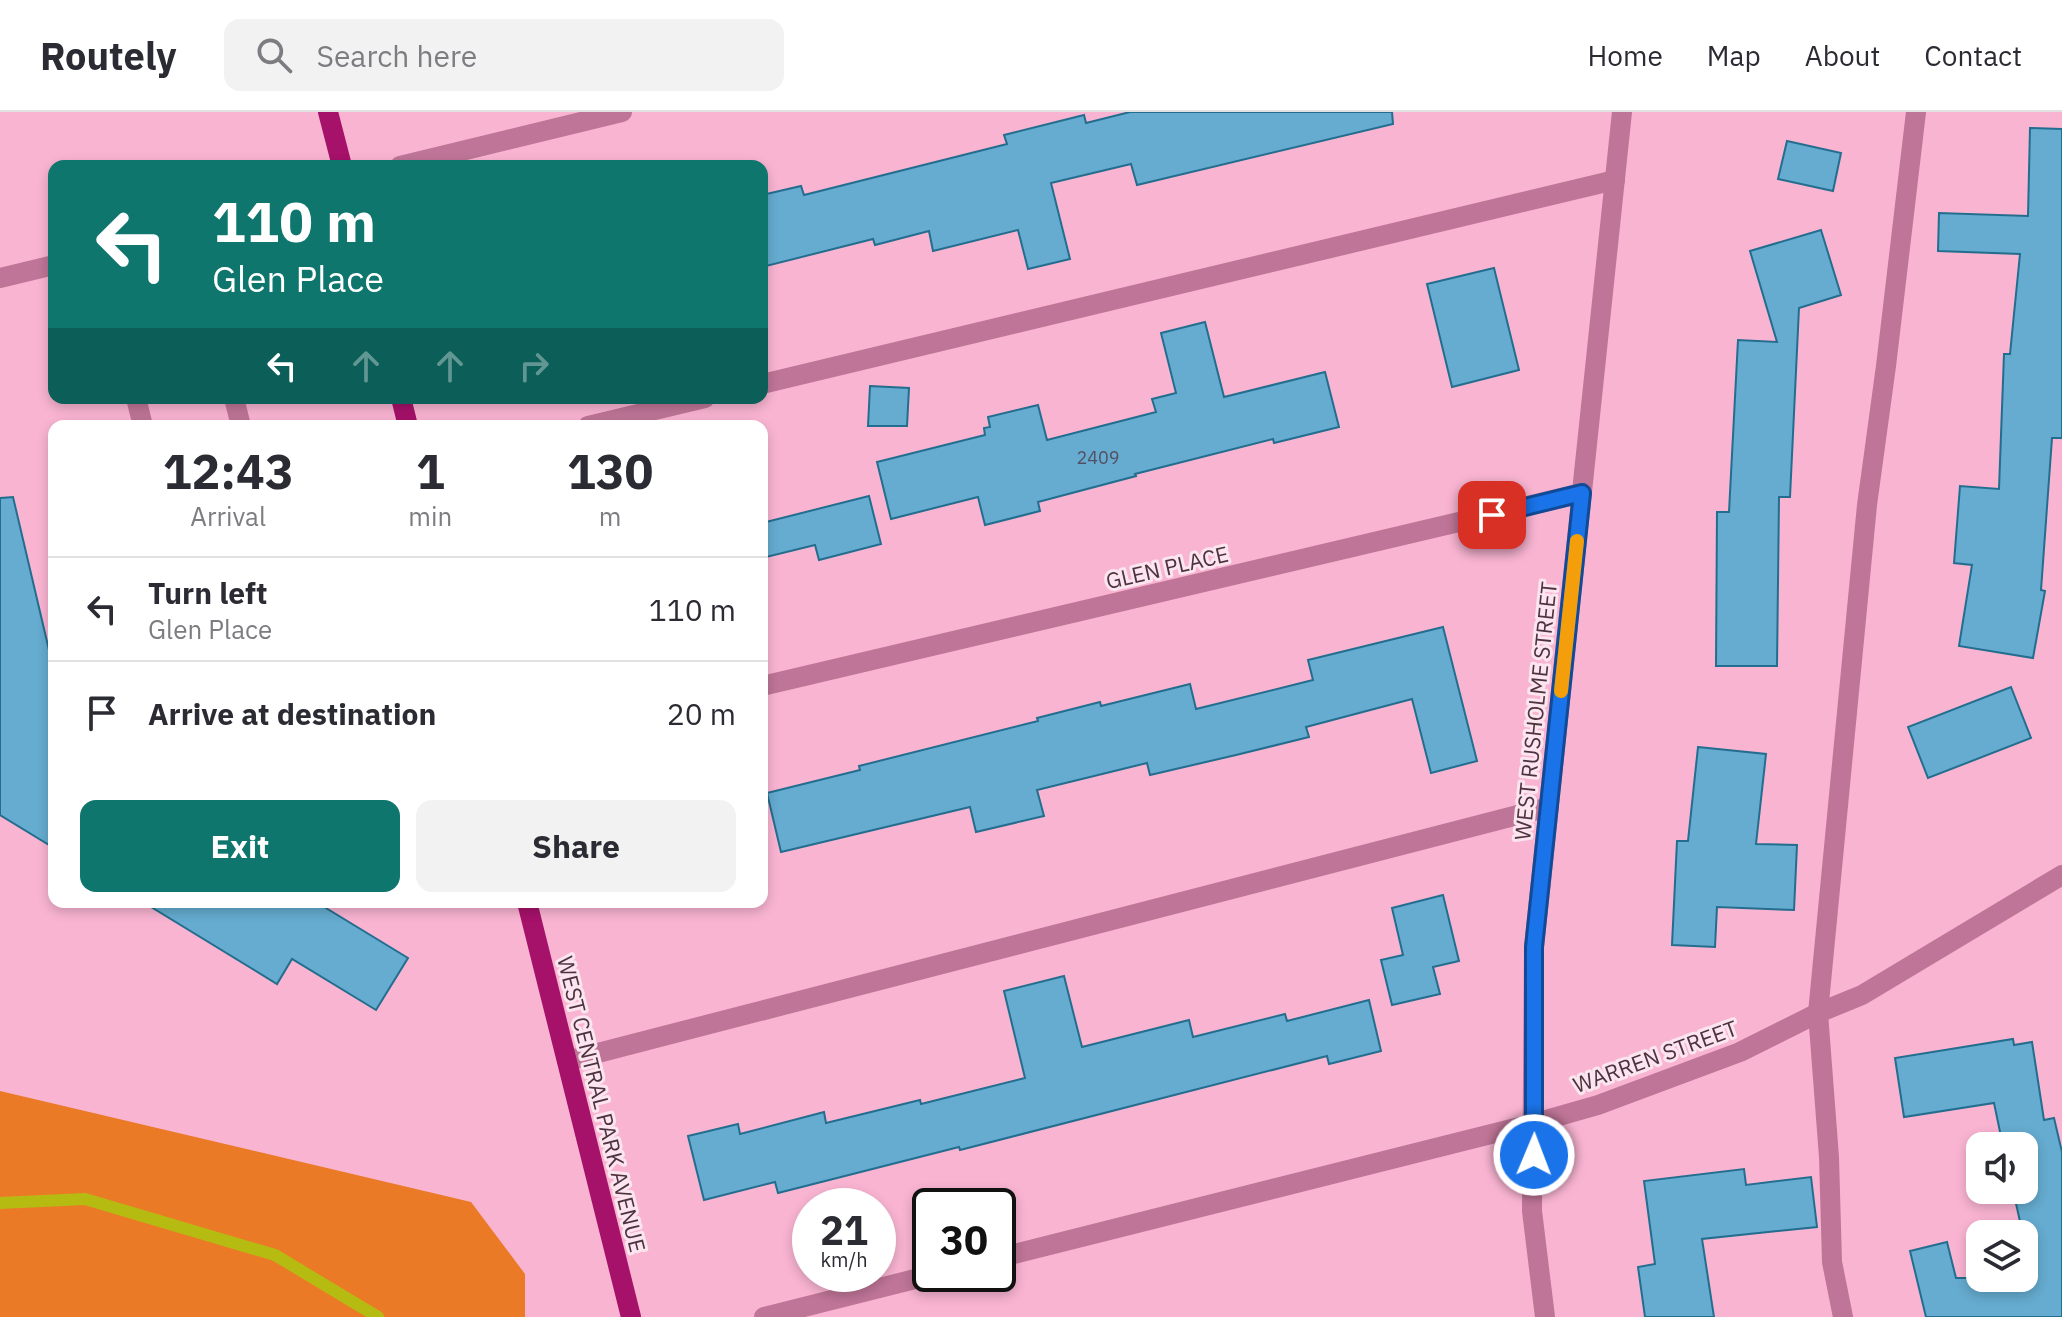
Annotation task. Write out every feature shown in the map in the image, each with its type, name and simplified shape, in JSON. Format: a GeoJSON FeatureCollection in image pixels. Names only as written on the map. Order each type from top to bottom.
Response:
{"type":"FeatureCollection","features":[{"type":"Feature","properties":{"kind":"main road"},"geometry":{"type":"LineString","coordinates":[[328,112],[340,160]]}},
{"type":"Feature","properties":{"kind":"main road","name":"WEST CENTRAL PARK AVENUE"},"geometry":{"type":"LineString","coordinates":[[529,908],[631,1317]]}},
{"type":"Feature","properties":{"kind":"street"},"geometry":{"type":"LineString","coordinates":[[425,160],[622,112]]}},
{"type":"Feature","properties":{"kind":"street","name":"WEST RUSHOLME STREET"},"geometry":{"type":"LineString","coordinates":[[1545,1317],[1532,1211],[1534,947],[1622,112]]}},
{"type":"Feature","properties":{"kind":"street"},"geometry":{"type":"LineString","coordinates":[[1843,1317],[1832,1262],[1829,1157],[1818,1013],[1867,505],[1916,112]]}},
{"type":"Feature","properties":{"kind":"street"},"geometry":{"type":"LineString","coordinates":[[768,383],[1615,180]]}},
{"type":"Feature","properties":{"kind":"street"},"geometry":{"type":"LineString","coordinates":[[0,278],[48,266]]}},
{"type":"Feature","properties":{"kind":"street"},"geometry":{"type":"LineString","coordinates":[[613,420],[680,404]]}},
{"type":"Feature","properties":{"kind":"street","name":"GLEN PLACE"},"geometry":{"type":"LineString","coordinates":[[768,685],[1582,493]]}},
{"type":"Feature","properties":{"kind":"street"},"geometry":{"type":"LineString","coordinates":[[567,1061],[1549,807]]}},
{"type":"Feature","properties":{"kind":"street","name":"WARREN STREET"},"geometry":{"type":"LineString","coordinates":[[1016,1253],[1598,1105],[1740,1052],[1862,995],[2062,875]]}},
{"type":"Feature","properties":{"kind":"street"},"geometry":{"type":"LineString","coordinates":[[764,1317],[912,1280]]}},
{"type":"Feature","properties":{"kind":"shaded area"},"geometry":{"type":"Polygon","coordinates":[[[0,1091],[471,1202],[525,1274],[525,1317],[0,1317],[0,1091]]]}},
{"type":"Feature","properties":{"kind":"building"},"geometry":{"type":"Polygon","coordinates":[[[1130,112],[1392,112],[1393,124],[1137,185],[1131,164],[1051,183],[1070,259],[1028,269],[1018,230],[933,251],[929,231],[875,245],[873,239],[768,265],[768,194],[801,186],[804,195],[1007,144],[1004,135],[1084,115],[1086,123],[1130,112]]]}},
{"type":"Feature","properties":{"kind":"building"},"geometry":{"type":"Polygon","coordinates":[[[2030,128],[2062,129],[2062,438],[2052,438],[2041,590],[2045,591],[2033,658],[1959,646],[1972,565],[1954,563],[1960,486],[1999,489],[2004,354],[2010,354],[2020,254],[1938,251],[1939,213],[2028,216],[2030,128]]]}},
{"type":"Feature","properties":{"kind":"building"},"geometry":{"type":"Polygon","coordinates":[[[1787,141],[1841,153],[1833,191],[1778,179],[1787,141]]]}},
{"type":"Feature","properties":{"kind":"building"},"geometry":{"type":"Polygon","coordinates":[[[1821,230],[1841,295],[1799,308],[1790,497],[1779,497],[1777,666],[1716,666],[1717,512],[1729,512],[1738,340],[1777,342],[1750,251],[1821,230]]]}},
{"type":"Feature","properties":{"kind":"building"},"geometry":{"type":"Polygon","coordinates":[[[1494,268],[1519,370],[1452,387],[1427,284],[1494,268]]]}},
{"type":"Feature","properties":{"kind":"building"},"geometry":{"type":"Polygon","coordinates":[[[1205,322],[1224,397],[1325,372],[1339,427],[1274,443],[1273,439],[1135,474],[1038,502],[1040,511],[985,525],[978,497],[891,519],[877,462],[985,435],[984,428],[990,427],[988,417],[1038,405],[1047,440],[1156,412],[1152,399],[1176,393],[1161,333],[1205,322]]]}},
{"type":"Feature","properties":{"kind":"building"},"geometry":{"type":"Polygon","coordinates":[[[870,386],[909,388],[907,426],[868,426],[870,386]]]}},
{"type":"Feature","properties":{"kind":"building"},"geometry":{"type":"Polygon","coordinates":[[[869,496],[881,544],[819,560],[815,545],[768,557],[768,521],[869,496]]]}},
{"type":"Feature","properties":{"kind":"building"},"geometry":{"type":"Polygon","coordinates":[[[13,497],[48,646],[48,844],[0,815],[0,498],[13,497]]]}},
{"type":"Feature","properties":{"kind":"building"},"geometry":{"type":"Polygon","coordinates":[[[1443,627],[1477,761],[1431,773],[1412,699],[1306,727],[1309,737],[1236,755],[1150,775],[1147,763],[1037,790],[1044,816],[976,832],[970,807],[781,852],[768,793],[860,770],[859,766],[1038,721],[1037,718],[1190,684],[1196,709],[1313,680],[1308,660],[1443,627]]]}},
{"type":"Feature","properties":{"kind":"building"},"geometry":{"type":"Polygon","coordinates":[[[2011,687],[2031,738],[1928,778],[1908,727],[2011,687]]]}},
{"type":"Feature","properties":{"kind":"building"},"geometry":{"type":"Polygon","coordinates":[[[1698,747],[1766,754],[1756,844],[1797,845],[1794,910],[1717,907],[1715,947],[1672,945],[1677,841],[1688,841],[1698,747]]]}},
{"type":"Feature","properties":{"kind":"building"},"geometry":{"type":"Polygon","coordinates":[[[1443,895],[1459,961],[1433,967],[1440,994],[1392,1005],[1381,960],[1403,955],[1392,908],[1443,895]]]}},
{"type":"Feature","properties":{"kind":"building"},"geometry":{"type":"Polygon","coordinates":[[[153,908],[326,908],[408,958],[376,1010],[292,959],[277,984],[153,908]]]}},
{"type":"Feature","properties":{"kind":"building"},"geometry":{"type":"Polygon","coordinates":[[[1064,976],[1082,1047],[1189,1020],[1193,1037],[1285,1014],[1287,1021],[1369,1000],[1381,1051],[1329,1064],[1327,1056],[778,1193],[775,1182],[704,1200],[688,1136],[738,1124],[740,1134],[824,1112],[826,1123],[920,1100],[921,1104],[1025,1078],[1004,991],[1064,976]]]}},
{"type":"Feature","properties":{"kind":"building"},"geometry":{"type":"Polygon","coordinates":[[[2013,1039],[2014,1045],[2032,1042],[2044,1120],[2054,1118],[2062,1152],[2062,1317],[1926,1317],[1910,1251],[1947,1242],[1956,1278],[1966,1278],[1966,1292],[2038,1292],[2038,1220],[2020,1220],[2016,1204],[2038,1204],[2038,1132],[2000,1132],[1994,1103],[1904,1117],[1895,1058],[2013,1039]]]}},
{"type":"Feature","properties":{"kind":"building"},"geometry":{"type":"Polygon","coordinates":[[[1744,1169],[1746,1185],[1811,1177],[1817,1227],[1702,1239],[1714,1317],[1645,1317],[1638,1267],[1655,1264],[1644,1181],[1744,1169]]]}},
{"type":"Feature","properties":{"kind":"waterway"},"geometry":{"type":"LineString","coordinates":[[0,1203],[85,1199],[275,1255],[378,1317]]}},
{"type":"Feature","properties":{"kind":"slow traffic"},"geometry":{"type":"LineString","coordinates":[[1561,691],[1577,541]]}},
{"type":"Feature","properties":{"kind":"route"},"geometry":{"type":"LineString","coordinates":[[1492,515],[1582,493],[1534,947],[1534,1155]]}}]}
